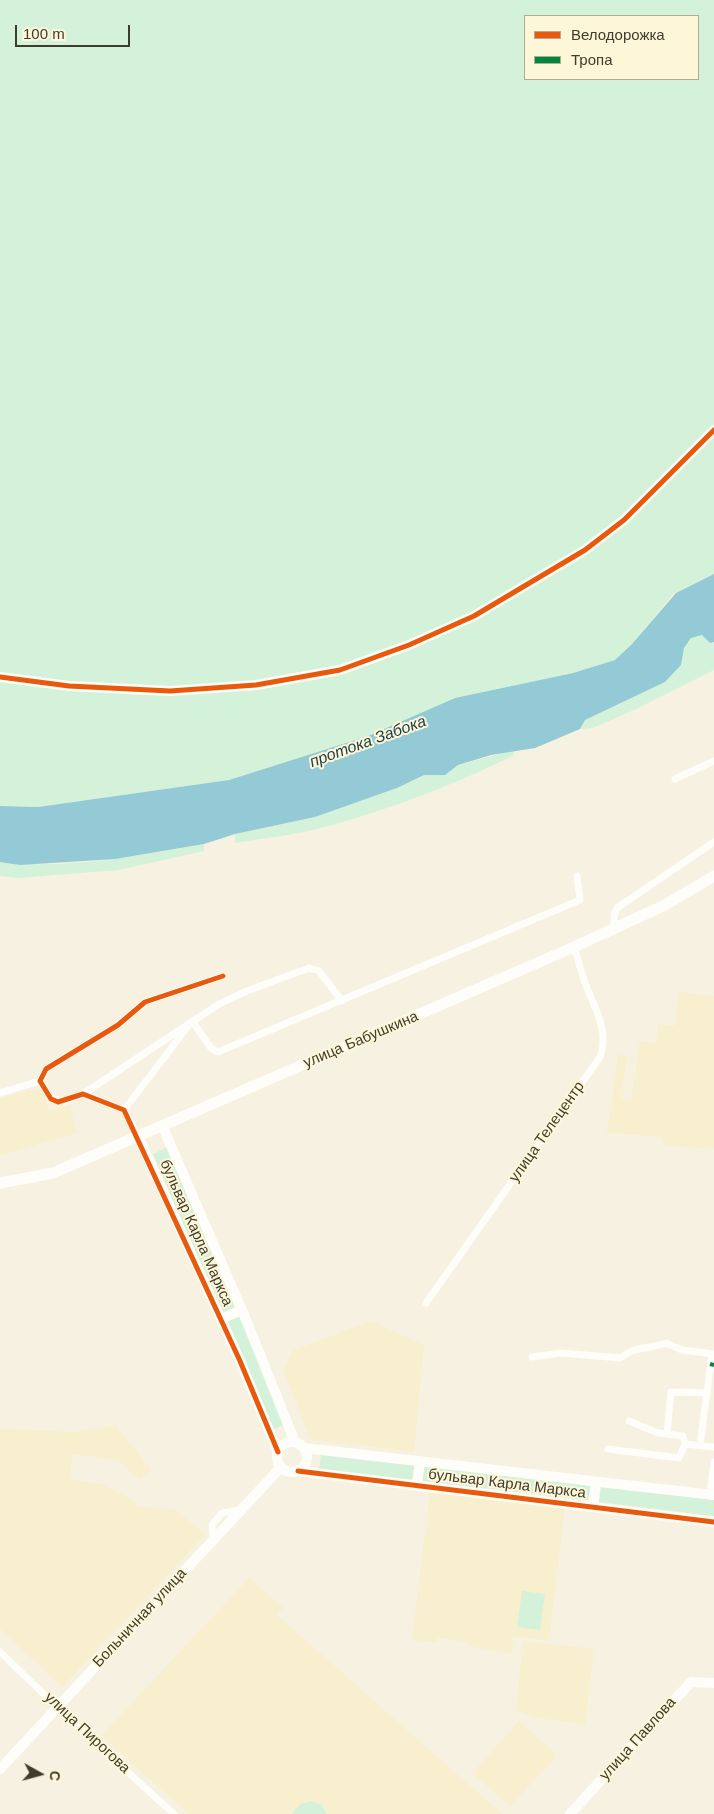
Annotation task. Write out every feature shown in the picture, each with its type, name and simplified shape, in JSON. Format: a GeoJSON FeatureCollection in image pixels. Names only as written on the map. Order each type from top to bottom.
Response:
{"type":"FeatureCollection","features":[{"type":"Feature","properties":{"kind":"main road","name":"улица Бабушкина"},"geometry":{"type":"LineString","coordinates":[[0,1183],[53,1173],[574,946],[665,905],[714,876]]}},
{"type":"Feature","properties":{"kind":"street"},"geometry":{"type":"LineString","coordinates":[[0,677],[70,686],[170,691],[256,685],[340,670],[409,645],[474,616],[585,550],[624,520],[714,430]]}},
{"type":"Feature","properties":{"kind":"street"},"geometry":{"type":"LineString","coordinates":[[675,779],[714,760]]}},
{"type":"Feature","properties":{"kind":"street"},"geometry":{"type":"LineString","coordinates":[[614,928],[614,915],[617,908],[714,842]]}},
{"type":"Feature","properties":{"kind":"street"},"geometry":{"type":"LineString","coordinates":[[192,1021],[211,1048],[218,1052],[580,900],[577,876]]}},
{"type":"Feature","properties":{"kind":"street","name":"улица Телецентр"},"geometry":{"type":"LineString","coordinates":[[426,1303],[600,1057],[605,1044],[601,1020],[584,979],[574,946]]}},
{"type":"Feature","properties":{"kind":"street"},"geometry":{"type":"LineString","coordinates":[[40,1081],[51,1099],[58,1102],[83,1094],[219,1004],[247,991],[309,968],[319,971],[342,1001]]}},
{"type":"Feature","properties":{"kind":"street"},"geometry":{"type":"LineString","coordinates":[[0,1093],[40,1081],[46,1069],[118,1025],[145,1002],[223,976]]}},
{"type":"Feature","properties":{"kind":"street"},"geometry":{"type":"LineString","coordinates":[[124,1110],[192,1021]]}},
{"type":"Feature","properties":{"kind":"street"},"geometry":{"type":"LineString","coordinates":[[83,1094],[124,1110],[138,1136]]}},
{"type":"Feature","properties":{"kind":"street","name":"бульвар Карла Маркса"},"geometry":{"type":"LineString","coordinates":[[162,1125],[299,1445],[712,1495]]}},
{"type":"Feature","properties":{"kind":"street","name":"бульвар Карла Маркса"},"geometry":{"type":"LineString","coordinates":[[138,1136],[221,1319],[278,1452]]}},
{"type":"Feature","properties":{"kind":"street"},"geometry":{"type":"LineString","coordinates":[[221,1319],[242,1310]]}},
{"type":"Feature","properties":{"kind":"street"},"geometry":{"type":"LineString","coordinates":[[532,1357],[561,1353],[620,1358],[632,1349],[653,1348],[666,1343],[682,1350],[713,1354],[700,1445]]}},
{"type":"Feature","properties":{"kind":"street"},"geometry":{"type":"LineString","coordinates":[[668,1434],[671,1392],[707,1393]]}},
{"type":"Feature","properties":{"kind":"street"},"geometry":{"type":"LineString","coordinates":[[608,1449],[679,1458],[685,1444],[684,1436],[658,1433],[629,1422]]}},
{"type":"Feature","properties":{"kind":"street"},"geometry":{"type":"LineString","coordinates":[[685,1444],[714,1447]]}},
{"type":"Feature","properties":{"kind":"street"},"geometry":{"type":"LineString","coordinates":[[283,1445],[299,1445],[306,1462],[298,1471],[288,1471],[281,1467],[277,1460],[278,1452],[283,1445]]}},
{"type":"Feature","properties":{"kind":"street"},"geometry":{"type":"LineString","coordinates":[[417,1485],[420,1461]]}},
{"type":"Feature","properties":{"kind":"street"},"geometry":{"type":"LineString","coordinates":[[712,1495],[714,1462]]}},
{"type":"Feature","properties":{"kind":"street","name":"Больничная улица"},"geometry":{"type":"LineString","coordinates":[[0,1770],[281,1467]]}},
{"type":"Feature","properties":{"kind":"street","name":"бульвар Карла Маркса"},"geometry":{"type":"LineString","coordinates":[[298,1471],[714,1522]]}},
{"type":"Feature","properties":{"kind":"street"},"geometry":{"type":"LineString","coordinates":[[593,1507],[596,1482]]}},
{"type":"Feature","properties":{"kind":"street","name":"улица Пирогова"},"geometry":{"type":"LineString","coordinates":[[0,1652],[78,1727],[174,1814]]}},
{"type":"Feature","properties":{"kind":"street","name":"улица Павлова"},"geometry":{"type":"LineString","coordinates":[[570,1814],[691,1682],[714,1683]]}},
{"type":"Feature","properties":{"kind":"shaded area"},"geometry":{"type":"Polygon","coordinates":[[[679,992],[714,996],[714,1149],[665,1145],[661,1137],[607,1133],[618,1055],[627,1056],[621,1099],[631,1101],[640,1041],[656,1043],[658,1024],[675,1026],[679,992]]]}},
{"type":"Feature","properties":{"kind":"shaded area"},"geometry":{"type":"Polygon","coordinates":[[[41,1088],[49,1111],[71,1105],[77,1133],[0,1155],[0,1098],[41,1088]]]}},
{"type":"Feature","properties":{"kind":"shaded area"},"geometry":{"type":"Polygon","coordinates":[[[371,1321],[424,1345],[414,1452],[310,1439],[283,1369],[294,1350],[371,1321]]]}},
{"type":"Feature","properties":{"kind":"shaded area"},"geometry":{"type":"Polygon","coordinates":[[[116,1425],[151,1470],[139,1480],[119,1460],[72,1454],[70,1479],[104,1485],[130,1498],[138,1506],[176,1510],[205,1535],[62,1687],[0,1629],[0,1429],[73,1432],[116,1425]]]}},
{"type":"Feature","properties":{"kind":"shaded area"},"geometry":{"type":"Polygon","coordinates":[[[430,1491],[565,1509],[549,1640],[513,1637],[512,1654],[470,1646],[462,1641],[437,1638],[436,1642],[412,1640],[430,1491]]]}},
{"type":"Feature","properties":{"kind":"shaded area"},"geometry":{"type":"Polygon","coordinates":[[[249,1578],[284,1608],[277,1615],[502,1814],[189,1814],[139,1770],[102,1735],[249,1578]]]}},
{"type":"Feature","properties":{"kind":"shaded area"},"geometry":{"type":"Polygon","coordinates":[[[523,1641],[594,1649],[585,1724],[532,1717],[516,1710],[523,1641]]]}},
{"type":"Feature","properties":{"kind":"shaded area"},"geometry":{"type":"Polygon","coordinates":[[[519,1721],[557,1755],[510,1807],[473,1773],[519,1721]]]}},
{"type":"Feature","properties":{"kind":"green space"},"geometry":{"type":"Polygon","coordinates":[[[0,0],[714,0],[714,574],[673,594],[632,644],[615,660],[573,673],[455,698],[368,736],[229,780],[38,807],[0,806],[0,0]]]}},
{"type":"Feature","properties":{"kind":"green space"},"geometry":{"type":"Polygon","coordinates":[[[702,635],[710,643],[714,642],[714,670],[593,728],[580,729],[585,720],[665,682],[681,665],[684,648],[691,638],[702,635]]]}},
{"type":"Feature","properties":{"kind":"green space"},"geometry":{"type":"Polygon","coordinates":[[[514,750],[514,755],[468,776],[421,796],[374,812],[314,830],[235,843],[235,834],[315,817],[397,788],[424,775],[445,775],[458,765],[514,750]]]}},
{"type":"Feature","properties":{"kind":"green space"},"geometry":{"type":"Polygon","coordinates":[[[204,844],[204,851],[118,870],[18,878],[0,876],[0,862],[26,864],[77,863],[128,857],[204,844]]]}},
{"type":"Feature","properties":{"kind":"green space"},"geometry":{"type":"Polygon","coordinates":[[[168,1147],[236,1306],[224,1312],[221,1311],[153,1154],[168,1147]]]}},
{"type":"Feature","properties":{"kind":"green space"},"geometry":{"type":"Polygon","coordinates":[[[239,1316],[286,1424],[272,1430],[226,1322],[239,1316]]]}},
{"type":"Feature","properties":{"kind":"green space"},"geometry":{"type":"Polygon","coordinates":[[[321,1454],[414,1465],[413,1477],[410,1480],[319,1470],[321,1454]]]}},
{"type":"Feature","properties":{"kind":"green space"},"geometry":{"type":"Polygon","coordinates":[[[423,1466],[589,1485],[592,1486],[590,1500],[423,1481],[423,1466]]]}},
{"type":"Feature","properties":{"kind":"green space"},"geometry":{"type":"Polygon","coordinates":[[[601,1487],[714,1500],[714,1516],[599,1502],[601,1487]]]}},
{"type":"Feature","properties":{"kind":"green space"},"geometry":{"type":"Polygon","coordinates":[[[522,1591],[545,1594],[540,1630],[517,1627],[522,1591]]]}},
{"type":"Feature","properties":{"kind":"green space"},"geometry":{"type":"Polygon","coordinates":[[[310,1801],[321,1804],[327,1814],[292,1814],[301,1804],[310,1801]]]}},
{"type":"Feature","properties":{"kind":"water","name":"протока Забока"},"geometry":{"type":"Polygon","coordinates":[[[714,574],[714,642],[710,643],[702,635],[691,638],[684,648],[681,665],[665,682],[585,720],[580,729],[535,748],[491,755],[458,765],[445,775],[424,775],[397,788],[315,817],[235,834],[204,844],[115,859],[20,865],[0,862],[0,806],[38,807],[229,780],[368,736],[455,698],[573,673],[615,660],[632,644],[676,593],[714,574]]]}},
{"type":"Feature","properties":{"kind":"marked path"},"geometry":{"type":"LineString","coordinates":[[710,1364],[714,1365]]}},
{"type":"Feature","properties":{"kind":"cycle path"},"geometry":{"type":"LineString","coordinates":[[0,677],[69,686],[170,691],[256,685],[340,670],[409,645],[474,616],[585,550],[624,520],[714,430]]}},
{"type":"Feature","properties":{"kind":"cycle path"},"geometry":{"type":"LineString","coordinates":[[223,976],[145,1002],[118,1025],[46,1069],[40,1081],[51,1099],[58,1102],[83,1094],[124,1110],[240,1361],[278,1452]]}},
{"type":"Feature","properties":{"kind":"cycle path"},"geometry":{"type":"LineString","coordinates":[[298,1471],[714,1522]]}}]}
